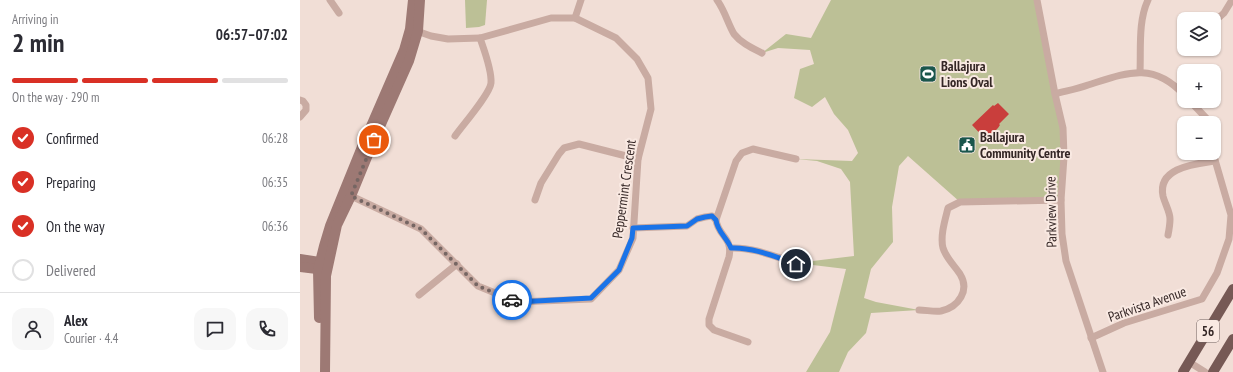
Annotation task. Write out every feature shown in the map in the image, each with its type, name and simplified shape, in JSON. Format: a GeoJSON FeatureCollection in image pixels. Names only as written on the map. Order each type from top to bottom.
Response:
{"type":"FeatureCollection","features":[{"type":"Feature","properties":{"kind":"main road"},"geometry":{"type":"LineString","coordinates":[[413,0],[414,30]]}},
{"type":"Feature","properties":{"kind":"main road"},"geometry":{"type":"LineString","coordinates":[[320,372],[323,267],[330,226],[348,194],[404,50],[414,30],[420,0]]}},
{"type":"Feature","properties":{"kind":"main road"},"geometry":{"type":"LineString","coordinates":[[300,259],[323,267]]}},
{"type":"Feature","properties":{"kind":"main road"},"geometry":{"type":"LineString","coordinates":[[300,267],[323,267]]}},
{"type":"Feature","properties":{"kind":"main road"},"geometry":{"type":"LineString","coordinates":[[323,267],[325,306],[325,372]]}},
{"type":"Feature","properties":{"kind":"main road","name":"56"},"geometry":{"type":"LineString","coordinates":[[1183,372],[1233,289]]}},
{"type":"Feature","properties":{"kind":"main road","name":"56"},"geometry":{"type":"LineString","coordinates":[[1213,372],[1233,339]]}},
{"type":"Feature","properties":{"kind":"street"},"geometry":{"type":"LineString","coordinates":[[330,0],[340,13]]}},
{"type":"Feature","properties":{"kind":"street"},"geometry":{"type":"LineString","coordinates":[[576,18],[581,0]]}},
{"type":"Feature","properties":{"kind":"street"},"geometry":{"type":"LineString","coordinates":[[717,0],[724,9],[734,34],[747,46],[762,53]]}},
{"type":"Feature","properties":{"kind":"street","name":"Parkview Drive"},"geometry":{"type":"LineString","coordinates":[[1037,0],[1063,128],[1064,157],[1061,200],[1062,234],[1066,261],[1103,372]]}},
{"type":"Feature","properties":{"kind":"street"},"geometry":{"type":"LineString","coordinates":[[1140,72],[1141,29],[1145,7],[1148,0]]}},
{"type":"Feature","properties":{"kind":"street"},"geometry":{"type":"LineString","coordinates":[[1221,15],[1232,0]]}},
{"type":"Feature","properties":{"kind":"street","name":"Peppermint Crescent"},"geometry":{"type":"LineString","coordinates":[[348,194],[421,229],[478,286],[518,302],[591,298],[619,270],[632,238],[638,159],[651,109],[648,78],[636,59],[616,38],[576,18],[551,18],[480,38],[448,39],[414,30]]}},
{"type":"Feature","properties":{"kind":"street"},"geometry":{"type":"LineString","coordinates":[[455,136],[486,95],[492,84],[480,38]]}},
{"type":"Feature","properties":{"kind":"street"},"geometry":{"type":"LineString","coordinates":[[1055,94],[1114,76],[1140,72],[1162,78],[1177,88]]}},
{"type":"Feature","properties":{"kind":"street"},"geometry":{"type":"LineString","coordinates":[[300,100],[306,105],[306,110],[300,117]]}},
{"type":"Feature","properties":{"kind":"street"},"geometry":{"type":"LineString","coordinates":[[1197,108],[1204,116]]}},
{"type":"Feature","properties":{"kind":"street"},"geometry":{"type":"LineString","coordinates":[[535,200],[541,182],[564,148],[579,144],[638,159]]}},
{"type":"Feature","properties":{"kind":"street"},"geometry":{"type":"LineString","coordinates":[[748,342],[714,330],[709,325],[709,319],[731,248],[717,226],[716,220],[736,161],[742,153],[753,150],[796,159]]}},
{"type":"Feature","properties":{"kind":"street"},"geometry":{"type":"LineString","coordinates":[[1168,235],[1171,218],[1162,194],[1164,182],[1173,172],[1185,166],[1215,161]]}},
{"type":"Feature","properties":{"kind":"street","name":"Parkvista Avenue"},"geometry":{"type":"LineString","coordinates":[[1091,338],[1124,324],[1202,299],[1217,274],[1229,239],[1232,214],[1215,161]]}},
{"type":"Feature","properties":{"kind":"street"},"geometry":{"type":"LineString","coordinates":[[919,310],[941,310],[946,308],[958,302],[963,292],[964,285],[961,275],[948,258],[943,248],[942,238],[948,208],[960,202],[1061,200]]}},
{"type":"Feature","properties":{"kind":"street"},"geometry":{"type":"LineString","coordinates":[[633,228],[687,226],[697,219],[712,216],[716,220]]}},
{"type":"Feature","properties":{"kind":"street"},"geometry":{"type":"LineString","coordinates":[[731,248],[758,251],[796,264]]}},
{"type":"Feature","properties":{"kind":"street"},"geometry":{"type":"LineString","coordinates":[[419,295],[457,264]]}},
{"type":"Feature","properties":{"kind":"street"},"geometry":{"type":"LineString","coordinates":[[1189,362],[1205,372]]}},
{"type":"Feature","properties":{"kind":"green space"},"geometry":{"type":"Polygon","coordinates":[[[465,0],[487,0],[485,25],[466,28],[465,0]]]}},
{"type":"Feature","properties":{"kind":"green space"},"geometry":{"type":"Polygon","coordinates":[[[831,0],[1037,0],[1063,128],[1061,200],[960,202],[908,156],[899,166],[892,207],[893,242],[871,269],[864,298],[876,302],[919,310],[871,313],[866,333],[848,352],[839,372],[806,372],[830,332],[846,269],[796,263],[854,256],[850,182],[841,169],[817,161],[796,159],[852,161],[858,153],[848,130],[834,114],[825,97],[812,107],[794,98],[800,69],[814,64],[810,50],[778,48],[762,53],[786,34],[811,38],[831,0]]]}},
{"type":"Feature","properties":{"kind":"building"},"geometry":{"type":"Polygon","coordinates":[[[998,103],[1009,114],[986,140],[972,125],[993,105],[994,106],[998,103]]]}},
{"type":"Feature","properties":{"kind":"way so far"},"geometry":{"type":"LineString","coordinates":[[374,140],[351,196],[421,229],[478,286],[512,300]]}},
{"type":"Feature","properties":{"kind":"place","name":"Ballajura Lions Oval"},"geometry":{"type":"Point","coordinates":[928,74]}},
{"type":"Feature","properties":{"kind":"place","name":"Ballajura Community Centre"},"geometry":{"type":"Point","coordinates":[967,145]}},
{"type":"Feature","properties":{"kind":"route"},"geometry":{"type":"LineString","coordinates":[[512,300],[518,302],[591,298],[619,270],[632,238],[633,228],[687,226],[697,219],[712,216],[716,220],[717,226],[731,248],[758,251],[796,264]]}}]}
